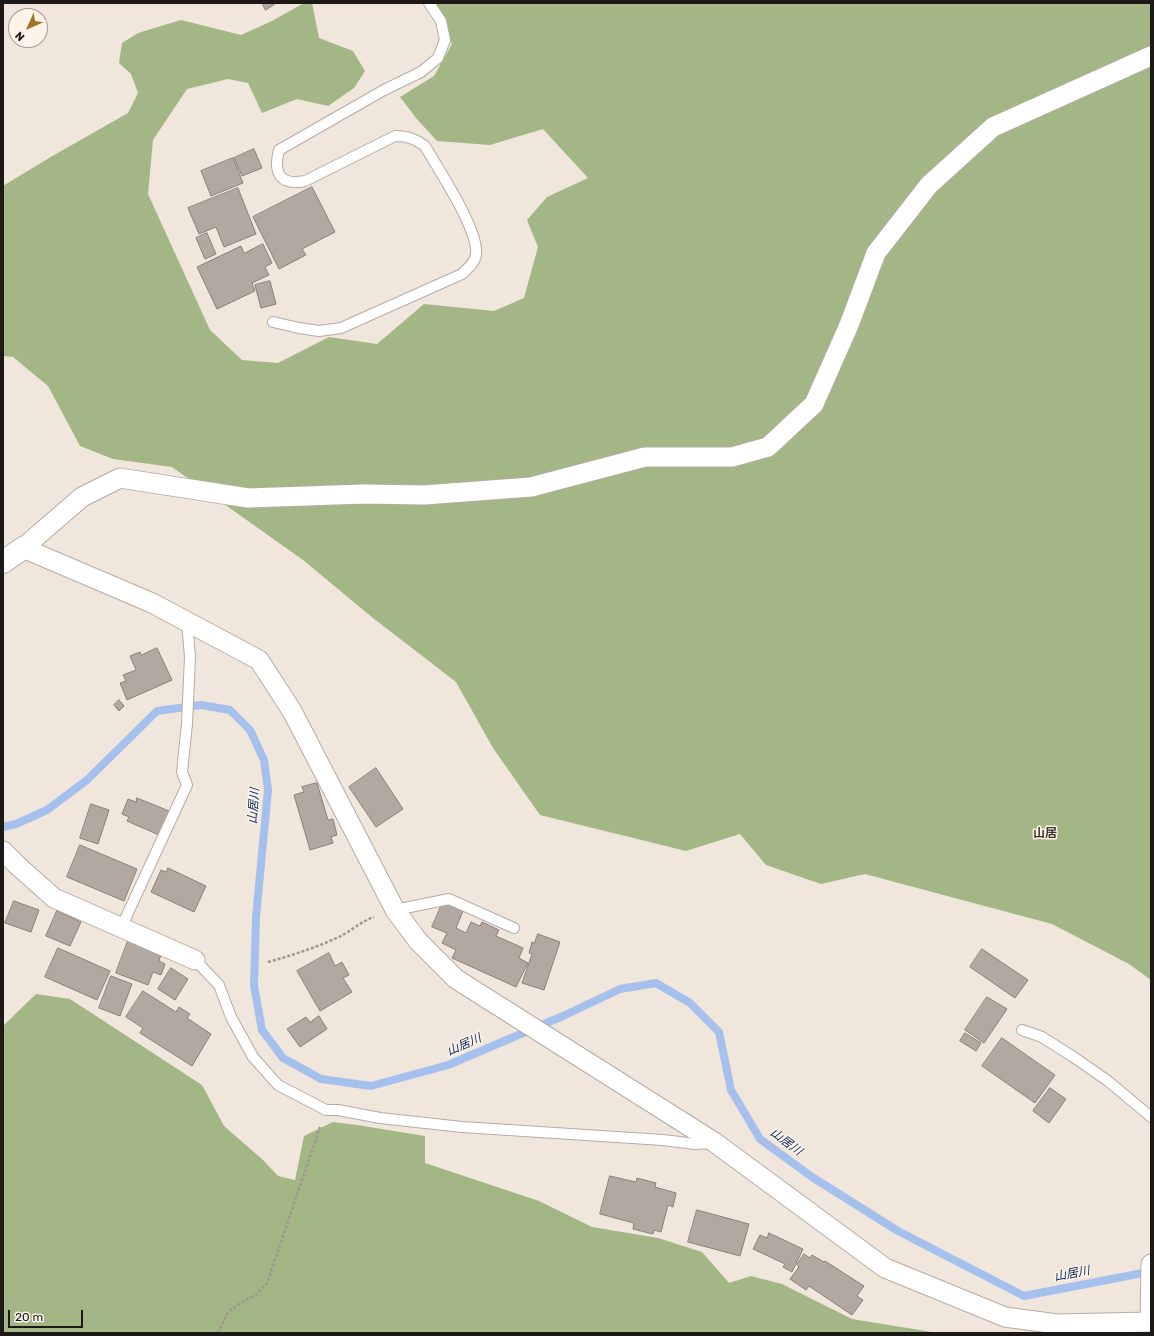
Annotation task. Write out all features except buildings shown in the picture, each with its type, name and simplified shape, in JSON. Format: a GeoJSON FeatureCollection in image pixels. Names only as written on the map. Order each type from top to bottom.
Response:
{"type":"FeatureCollection","features":[{"type":"Feature","properties":{"kind":"street"},"geometry":{"type":"LineString","coordinates":[[3,562],[23,548],[82,497],[120,478],[248,498],[364,494],[424,495],[531,487],[645,457],[732,457],[768,447],[814,404],[849,325],[876,253],[929,185],[993,127],[1151,56]]}},
{"type":"Feature","properties":{"kind":"street"},"geometry":{"type":"LineString","coordinates":[[23,548],[152,603],[259,660],[292,711],[395,910],[418,941],[456,979],[714,1142],[885,1268],[1005,1317],[1057,1324],[1150,1322],[1151,1264]]}},
{"type":"Feature","properties":{"kind":"street"},"geometry":{"type":"LineString","coordinates":[[3,851],[54,898],[195,960]]}},
{"type":"Feature","properties":{"kind":"lane"},"geometry":{"type":"LineString","coordinates":[[273,322],[319,331],[341,328],[462,274],[471,265],[476,255],[476,243],[470,224],[425,146],[415,139],[405,136],[395,136],[305,181],[296,183],[284,180],[277,172],[276,160],[279,150],[384,90],[421,72],[438,58],[445,40],[440,21],[429,3]]}},
{"type":"Feature","properties":{"kind":"lane"},"geometry":{"type":"LineString","coordinates":[[121,928],[187,785],[182,772],[188,724],[190,657],[186,621]]}},
{"type":"Feature","properties":{"kind":"lane"},"geometry":{"type":"LineString","coordinates":[[395,910],[449,899],[514,928]]}},
{"type":"Feature","properties":{"kind":"lane"},"geometry":{"type":"LineString","coordinates":[[195,960],[219,985],[231,1017],[253,1057],[278,1085],[326,1110],[338,1110],[380,1118],[462,1127],[663,1140],[695,1144],[714,1142]]}},
{"type":"Feature","properties":{"kind":"lane"},"geometry":{"type":"LineString","coordinates":[[1022,1030],[1042,1037],[1072,1056],[1108,1081],[1151,1117]]}},
{"type":"Feature","properties":{"kind":"path"},"geometry":{"type":"LineString","coordinates":[[268,962],[298,954],[342,935],[368,919],[395,910]]}},
{"type":"Feature","properties":{"kind":"path"},"geometry":{"type":"LineString","coordinates":[[218,1333],[228,1312],[242,1302],[256,1295],[267,1283],[326,1110]]}},
{"type":"Feature","properties":{"kind":"green space"},"geometry":{"type":"Polygon","coordinates":[[[304,3],[312,3],[319,38],[353,51],[365,71],[354,88],[328,106],[297,99],[262,113],[248,83],[228,79],[187,89],[153,140],[148,194],[210,330],[242,360],[278,363],[329,337],[377,344],[424,304],[494,311],[524,298],[538,247],[527,220],[547,197],[588,178],[543,129],[490,145],[437,141],[416,118],[400,97],[434,76],[452,44],[435,3],[1151,3],[1151,980],[1129,964],[1052,924],[865,874],[821,884],[766,865],[740,834],[686,851],[540,815],[493,748],[456,682],[373,618],[303,560],[172,467],[113,459],[80,446],[48,386],[13,357],[3,356],[3,186],[128,113],[138,93],[131,74],[119,63],[122,43],[138,33],[181,20],[241,35],[272,21],[304,3]]]}},
{"type":"Feature","properties":{"kind":"green space"},"geometry":{"type":"Polygon","coordinates":[[[36,994],[70,999],[202,1085],[224,1126],[263,1160],[278,1176],[295,1180],[304,1136],[333,1122],[425,1136],[425,1163],[539,1201],[592,1227],[658,1238],[702,1252],[729,1283],[751,1276],[782,1284],[852,1319],[938,1333],[3,1333],[3,1026],[36,994]]]}},
{"type":"Feature","properties":{"kind":"waterway","name":"山居川"},"geometry":{"type":"LineString","coordinates":[[3,827],[16,824],[47,810],[87,780],[157,711],[201,705],[230,710],[250,730],[264,760],[268,790],[256,917],[254,986],[262,1030],[283,1058],[321,1079],[371,1086],[448,1065],[563,1016],[620,989],[656,983],[690,1003],[719,1032],[731,1090],[760,1139],[812,1177],[898,1231],[1024,1296],[1150,1271]]}},
{"type":"Feature","properties":{"kind":"district","name":"山居"},"geometry":{"type":"Point","coordinates":[1045,834]}}]}
